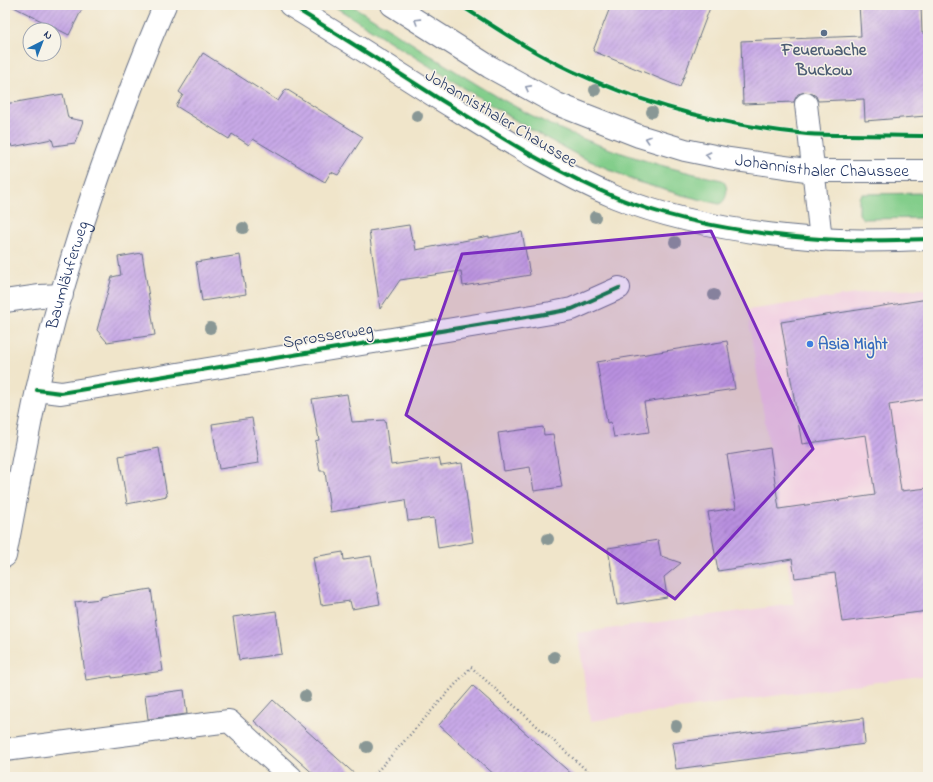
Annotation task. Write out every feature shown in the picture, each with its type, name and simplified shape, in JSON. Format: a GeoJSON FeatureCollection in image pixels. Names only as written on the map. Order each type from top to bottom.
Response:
{"type":"FeatureCollection","features":[{"type":"Feature","properties":{"kind":"main road","name":"Baumläuferweg"},"geometry":{"type":"LineString","coordinates":[[5,556],[8,522],[37,390],[80,230],[142,58],[165,5]]}},
{"type":"Feature","properties":{"kind":"main road","name":"Johannisthaler Chaussee"},"geometry":{"type":"LineString","coordinates":[[290,5],[526,153],[568,176],[616,197],[657,211],[723,227],[758,233],[821,240],[928,239]]}},
{"type":"Feature","properties":{"kind":"main road","name":"Johannisthaler Chaussee"},"geometry":{"type":"LineString","coordinates":[[392,5],[490,67],[557,104],[639,136],[685,150],[729,159],[813,171],[928,171]]}},
{"type":"Feature","properties":{"kind":"main road"},"geometry":{"type":"LineString","coordinates":[[806,104],[821,240]]}},
{"type":"Feature","properties":{"kind":"main road","name":"Sprosserweg"},"geometry":{"type":"LineString","coordinates":[[37,390],[61,393],[551,313],[572,309],[619,288]]}},
{"type":"Feature","properties":{"kind":"main road"},"geometry":{"type":"LineString","coordinates":[[5,301],[40,296],[62,295]]}},
{"type":"Feature","properties":{"kind":"main road"},"geometry":{"type":"LineString","coordinates":[[5,750],[229,721],[291,777]]}},
{"type":"Feature","properties":{"kind":"path"},"geometry":{"type":"LineString","coordinates":[[372,777],[471,667],[594,777]]}},
{"type":"Feature","properties":{"kind":"highlighted area"},"geometry":{"type":"Polygon","coordinates":[[[711,231],[813,449],[675,599],[406,415],[462,254],[711,231]]]}},
{"type":"Feature","properties":{"kind":"shaded area"},"geometry":{"type":"Polygon","coordinates":[[[928,289],[928,675],[590,721],[578,633],[794,604],[747,310],[876,291],[928,289]]]}},
{"type":"Feature","properties":{"kind":"green space"},"geometry":{"type":"Polygon","coordinates":[[[332,5],[351,5],[481,87],[548,124],[621,153],[671,168],[722,180],[727,190],[726,197],[722,203],[719,204],[682,195],[638,182],[581,157],[526,127],[332,5]]]}},
{"type":"Feature","properties":{"kind":"green space"},"geometry":{"type":"Polygon","coordinates":[[[928,193],[928,218],[863,219],[859,214],[859,198],[861,194],[928,193]]]}},
{"type":"Feature","properties":{"kind":"building"},"geometry":{"type":"Polygon","coordinates":[[[10,5],[84,5],[69,35],[62,31],[62,22],[43,22],[10,5]]]}},
{"type":"Feature","properties":{"kind":"building"},"geometry":{"type":"Polygon","coordinates":[[[611,5],[711,5],[680,87],[593,51],[611,5]]]}},
{"type":"Feature","properties":{"kind":"building"},"geometry":{"type":"Polygon","coordinates":[[[859,5],[921,5],[922,33],[928,32],[928,97],[925,97],[926,116],[865,121],[864,99],[818,101],[816,96],[805,92],[798,94],[794,102],[743,104],[741,41],[861,36],[859,5]]]}},
{"type":"Feature","properties":{"kind":"building"},"geometry":{"type":"Polygon","coordinates":[[[203,53],[278,101],[286,89],[363,137],[338,175],[331,172],[325,182],[253,139],[249,145],[232,134],[229,139],[176,106],[183,95],[179,92],[203,53]]]}},
{"type":"Feature","properties":{"kind":"building"},"geometry":{"type":"Polygon","coordinates":[[[63,94],[68,118],[83,121],[75,143],[54,146],[52,139],[12,147],[11,144],[5,145],[5,104],[63,94]]]}},
{"type":"Feature","properties":{"kind":"building"},"geometry":{"type":"Polygon","coordinates":[[[409,225],[416,250],[489,236],[489,238],[522,232],[530,275],[463,286],[461,271],[400,280],[380,309],[369,231],[409,225]]]}},
{"type":"Feature","properties":{"kind":"building"},"geometry":{"type":"Polygon","coordinates":[[[142,253],[155,335],[107,342],[97,330],[112,277],[121,275],[118,257],[142,253]]]}},
{"type":"Feature","properties":{"kind":"building"},"geometry":{"type":"Polygon","coordinates":[[[240,255],[246,294],[202,301],[196,262],[240,255]]]}},
{"type":"Feature","properties":{"kind":"building"},"geometry":{"type":"Polygon","coordinates":[[[928,299],[928,399],[889,405],[901,491],[928,488],[928,611],[842,622],[835,573],[795,578],[792,559],[718,571],[708,512],[736,508],[727,455],[770,448],[779,509],[875,495],[866,435],[802,444],[781,322],[928,299]]]}},
{"type":"Feature","properties":{"kind":"building"},"geometry":{"type":"Polygon","coordinates":[[[727,341],[735,389],[644,402],[649,432],[614,437],[611,422],[607,423],[597,362],[727,341]]]}},
{"type":"Feature","properties":{"kind":"building"},"geometry":{"type":"Polygon","coordinates":[[[347,394],[352,422],[385,420],[391,465],[439,458],[441,466],[462,463],[473,542],[438,548],[434,518],[408,521],[405,500],[330,512],[325,471],[320,471],[315,441],[319,440],[312,399],[347,394]]]}},
{"type":"Feature","properties":{"kind":"building"},"geometry":{"type":"Polygon","coordinates":[[[252,418],[259,463],[219,469],[212,424],[252,418]]]}},
{"type":"Feature","properties":{"kind":"building"},"geometry":{"type":"Polygon","coordinates":[[[543,427],[544,435],[553,434],[562,487],[534,491],[530,467],[504,471],[498,433],[543,427]]]}},
{"type":"Feature","properties":{"kind":"building"},"geometry":{"type":"Polygon","coordinates":[[[159,448],[167,496],[127,504],[119,456],[159,448]]]}},
{"type":"Feature","properties":{"kind":"building"},"geometry":{"type":"Polygon","coordinates":[[[658,540],[661,556],[681,563],[664,577],[667,597],[617,605],[608,548],[658,540]]]}},
{"type":"Feature","properties":{"kind":"building"},"geometry":{"type":"Polygon","coordinates":[[[343,552],[344,560],[371,556],[380,604],[352,609],[350,601],[321,605],[313,557],[343,552]]]}},
{"type":"Feature","properties":{"kind":"building"},"geometry":{"type":"Polygon","coordinates":[[[151,589],[163,671],[86,680],[75,602],[100,599],[100,597],[151,589]]]}},
{"type":"Feature","properties":{"kind":"building"},"geometry":{"type":"Polygon","coordinates":[[[276,611],[282,654],[239,660],[233,617],[276,611]]]}},
{"type":"Feature","properties":{"kind":"building"},"geometry":{"type":"Polygon","coordinates":[[[473,686],[575,777],[497,777],[439,725],[473,686]]]}},
{"type":"Feature","properties":{"kind":"building"},"geometry":{"type":"Polygon","coordinates":[[[184,690],[187,714],[148,719],[145,695],[184,690]]]}},
{"type":"Feature","properties":{"kind":"building"},"geometry":{"type":"Polygon","coordinates":[[[273,700],[358,777],[317,777],[254,721],[273,700]]]}},
{"type":"Feature","properties":{"kind":"building"},"geometry":{"type":"Polygon","coordinates":[[[863,718],[865,744],[676,769],[672,743],[863,718]]]}},
{"type":"Feature","properties":{"kind":"cycle path"},"geometry":{"type":"LineString","coordinates":[[290,5],[526,152],[592,187],[639,206],[664,214],[716,226],[794,237],[847,240],[928,239]]}},
{"type":"Feature","properties":{"kind":"cycle path"},"geometry":{"type":"LineString","coordinates":[[460,5],[557,64],[629,94],[687,113],[746,126],[807,134],[928,136]]}},
{"type":"Feature","properties":{"kind":"cycle path"},"geometry":{"type":"LineString","coordinates":[[37,390],[61,393],[551,313],[572,309],[619,288]]}},
{"type":"Feature","properties":{"kind":"place","name":"Feuerwache Buckow"},"geometry":{"type":"Point","coordinates":[824,33]}},
{"type":"Feature","properties":{"kind":"place","name":"Asia Might"},"geometry":{"type":"Point","coordinates":[810,344]}}]}
